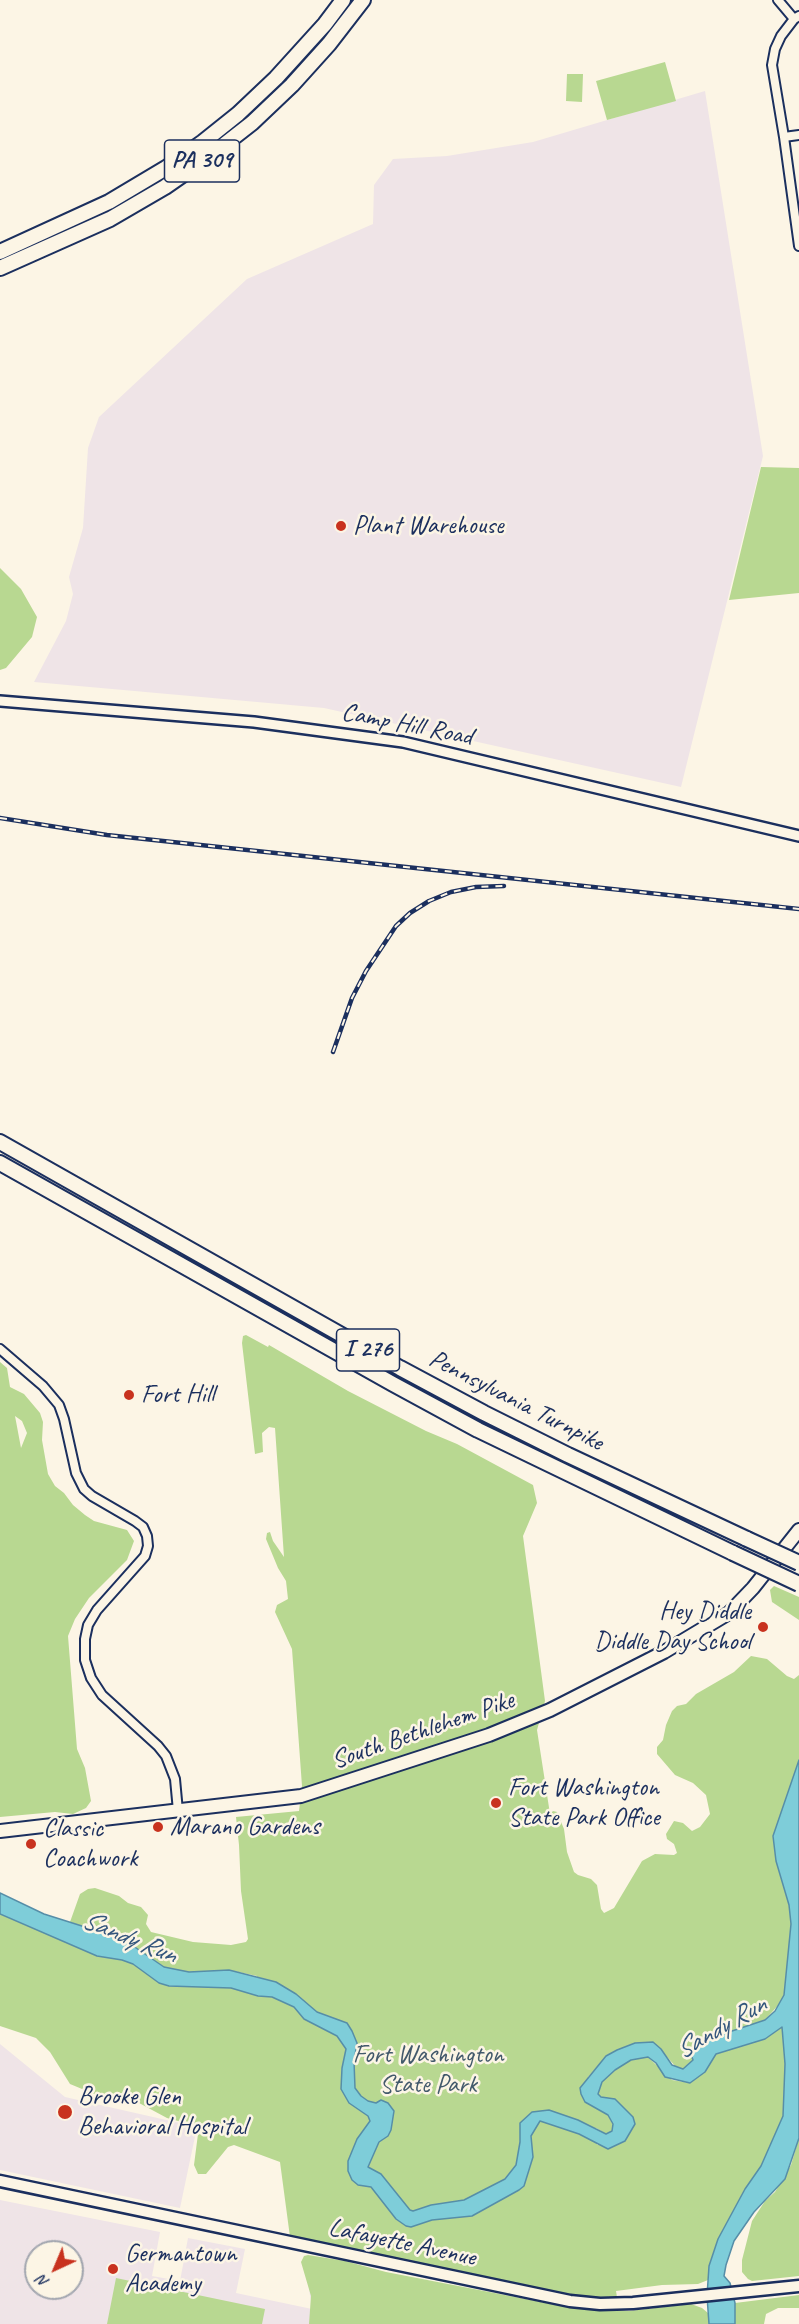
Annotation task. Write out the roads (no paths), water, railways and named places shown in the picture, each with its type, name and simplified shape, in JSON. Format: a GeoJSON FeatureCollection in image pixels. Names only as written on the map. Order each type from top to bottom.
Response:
{"type":"FeatureCollection","features":[{"type":"Feature","properties":{"kind":"highway","name":"PA 309"},"geometry":{"type":"LineString","coordinates":[[0,252],[109,202],[194,148],[261,93],[308,43],[343,0]]}},
{"type":"Feature","properties":{"kind":"highway","name":"PA 309"},"geometry":{"type":"LineString","coordinates":[[0,268],[110,219],[165,187],[211,155],[252,123],[292,85],[329,44],[363,0]]}},
{"type":"Feature","properties":{"kind":"highway","name":"Pennsylvania Turnpike"},"geometry":{"type":"LineString","coordinates":[[0,1142],[474,1408],[568,1455],[799,1563]]}},
{"type":"Feature","properties":{"kind":"highway","name":"Pennsylvania Turnpike"},"geometry":{"type":"LineString","coordinates":[[0,1163],[478,1430],[799,1584]]}},
{"type":"Feature","properties":{"kind":"main road","name":"South Bethlehem Pike"},"geometry":{"type":"LineString","coordinates":[[0,1831],[301,1796],[489,1735],[535,1717],[664,1652],[729,1613],[753,1588],[799,1530]]}},
{"type":"Feature","properties":{"kind":"main road","name":"Lafayette Avenue"},"geometry":{"type":"LineString","coordinates":[[0,2181],[570,2301],[619,2303],[799,2286]]}},
{"type":"Feature","properties":{"kind":"street"},"geometry":{"type":"LineString","coordinates":[[778,0],[796,18],[778,42],[772,65],[799,246]]}},
{"type":"Feature","properties":{"kind":"street"},"geometry":{"type":"LineString","coordinates":[[784,137],[799,135]]}},
{"type":"Feature","properties":{"kind":"street","name":"Camp Hill Road"},"geometry":{"type":"LineString","coordinates":[[0,701],[255,722],[403,742],[799,836]]}},
{"type":"Feature","properties":{"kind":"street"},"geometry":{"type":"LineString","coordinates":[[0,1349],[47,1390],[58,1405],[64,1419],[76,1473],[84,1489],[135,1521],[145,1531],[148,1546],[145,1556],[98,1610],[88,1625],[84,1644],[91,1678],[102,1695],[166,1756],[175,1779],[178,1811]]}},
{"type":"Feature","properties":{"kind":"water"},"geometry":{"type":"Polygon","coordinates":[[[799,1760],[799,2138],[785,2179],[754,2212],[734,2241],[724,2276],[730,2283],[735,2303],[735,2324],[709,2324],[707,2296],[709,2266],[718,2239],[745,2189],[761,2166],[783,2116],[785,2064],[782,2027],[765,2039],[716,2054],[705,2072],[690,2083],[665,2077],[656,2063],[648,2057],[631,2060],[602,2082],[598,2094],[601,2097],[615,2099],[633,2117],[635,2124],[625,2141],[608,2149],[579,2134],[540,2121],[531,2136],[533,2157],[524,2186],[472,2216],[432,2220],[411,2227],[396,2219],[371,2187],[358,2185],[352,2180],[348,2171],[348,2161],[357,2139],[370,2121],[368,2116],[349,2103],[341,2089],[346,2049],[337,2036],[304,2019],[294,2007],[272,1997],[258,1996],[231,1988],[169,1986],[159,1983],[133,1964],[97,1956],[0,1914],[0,1893],[44,1914],[123,1939],[164,1967],[189,1972],[229,1970],[276,1982],[296,1994],[317,2012],[347,2023],[357,2043],[354,2061],[355,2088],[368,2101],[376,2103],[381,2100],[388,2103],[394,2111],[391,2130],[388,2136],[379,2142],[368,2167],[381,2174],[413,2211],[431,2205],[464,2200],[505,2179],[516,2165],[520,2142],[520,2123],[532,2112],[549,2110],[578,2120],[606,2134],[612,2131],[613,2124],[608,2115],[585,2102],[580,2088],[606,2056],[635,2043],[653,2042],[672,2065],[683,2069],[693,2060],[690,2051],[693,2047],[699,2046],[708,2039],[765,2020],[775,2011],[784,1995],[791,1924],[789,1905],[776,1861],[773,1836],[799,1760]]]}},
{"type":"Feature","properties":{"kind":"railway"},"geometry":{"type":"LineString","coordinates":[[0,818],[107,835],[799,909]]}},
{"type":"Feature","properties":{"kind":"railway"},"geometry":{"type":"LineString","coordinates":[[333,1052],[352,998],[366,971],[396,926],[410,913],[429,901],[451,892],[476,887],[504,886]]}},
{"type":"Feature","properties":{"kind":"place","name":"Plant Warehouse"},"geometry":{"type":"Point","coordinates":[341,526]}},
{"type":"Feature","properties":{"kind":"place","name":"Fort Hill"},"geometry":{"type":"Point","coordinates":[129,1395]}},
{"type":"Feature","properties":{"kind":"place","name":"Hey Diddle Diddle Day School"},"geometry":{"type":"Point","coordinates":[763,1627]}},
{"type":"Feature","properties":{"kind":"place","name":"Fort Washington State Park Office"},"geometry":{"type":"Point","coordinates":[496,1803]}},
{"type":"Feature","properties":{"kind":"place","name":"Marano Gardens"},"geometry":{"type":"Point","coordinates":[158,1827]}},
{"type":"Feature","properties":{"kind":"place","name":"Classic Coachwork"},"geometry":{"type":"Point","coordinates":[31,1844]}},
{"type":"Feature","properties":{"kind":"place","name":"Brooke Glen Behavioral Hospital"},"geometry":{"type":"Point","coordinates":[65,2112]}},
{"type":"Feature","properties":{"kind":"place","name":"Germantown Academy"},"geometry":{"type":"Point","coordinates":[113,2269]}},
{"type":"Feature","properties":{"kind":"water label","name":"Sandy Run"},"geometry":{"type":"Point","coordinates":[129,1938]}},
{"type":"Feature","properties":{"kind":"water label","name":"Sandy Run"},"geometry":{"type":"Point","coordinates":[721,2028]}},
{"type":"Feature","properties":{"kind":"park label","name":"Fort Washington State Park"},"geometry":{"type":"Point","coordinates":[428,2070]}}]}
